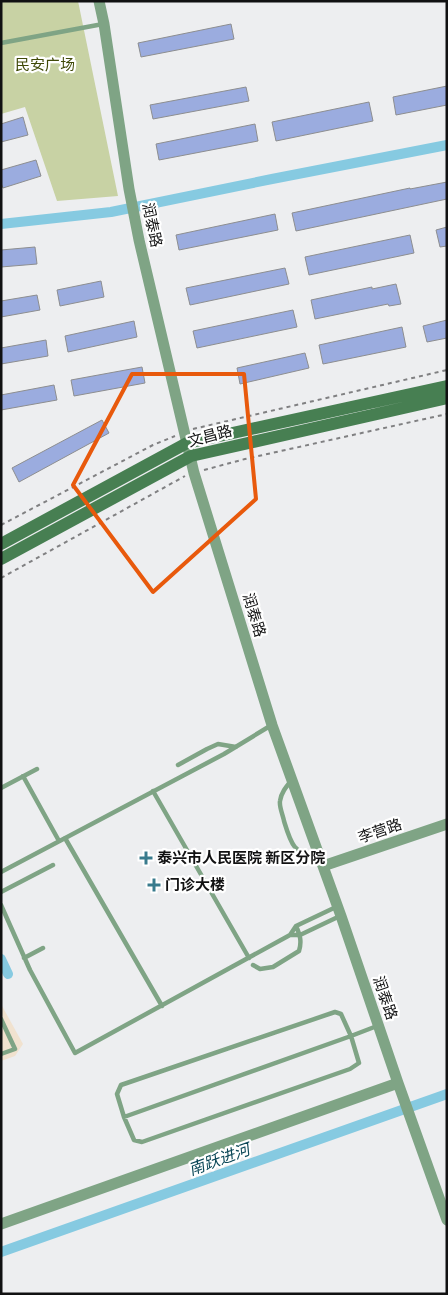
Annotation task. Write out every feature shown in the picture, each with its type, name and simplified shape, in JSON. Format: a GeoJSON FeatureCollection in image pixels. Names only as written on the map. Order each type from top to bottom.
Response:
{"type":"FeatureCollection","features":[{"type":"Feature","properties":{"kind":"main road","name":"文昌路"},"geometry":{"type":"LineString","coordinates":[[1,544],[187,443],[447,386]]}},
{"type":"Feature","properties":{"kind":"main road","name":"文昌路"},"geometry":{"type":"LineString","coordinates":[[1,559],[191,456],[447,398]]}},
{"type":"Feature","properties":{"kind":"street","name":"润泰路"},"geometry":{"type":"LineString","coordinates":[[99,1],[139,240],[194,473],[272,724],[447,1220]]}},
{"type":"Feature","properties":{"kind":"street","name":"李营路"},"geometry":{"type":"LineString","coordinates":[[322,862],[447,824]]}},
{"type":"Feature","properties":{"kind":"street"},"geometry":{"type":"LineString","coordinates":[[1,1224],[398,1083]]}},
{"type":"Feature","properties":{"kind":"lane"},"geometry":{"type":"LineString","coordinates":[[1,43],[104,24]]}},
{"type":"Feature","properties":{"kind":"lane"},"geometry":{"type":"LineString","coordinates":[[1,872],[236,747],[272,724]]}},
{"type":"Feature","properties":{"kind":"lane"},"geometry":{"type":"LineString","coordinates":[[178,765],[218,744],[236,747]]}},
{"type":"Feature","properties":{"kind":"lane"},"geometry":{"type":"LineString","coordinates":[[1,788],[37,769]]}},
{"type":"Feature","properties":{"kind":"lane"},"geometry":{"type":"LineString","coordinates":[[23,776],[59,841]]}},
{"type":"Feature","properties":{"kind":"lane"},"geometry":{"type":"LineString","coordinates":[[292,780],[284,790],[279,803],[290,838],[295,848],[306,856],[322,862]]}},
{"type":"Feature","properties":{"kind":"lane"},"geometry":{"type":"LineString","coordinates":[[153,791],[249,958]]}},
{"type":"Feature","properties":{"kind":"lane"},"geometry":{"type":"LineString","coordinates":[[65,838],[162,1006]]}},
{"type":"Feature","properties":{"kind":"lane"},"geometry":{"type":"LineString","coordinates":[[1,892],[53,864]]}},
{"type":"Feature","properties":{"kind":"lane"},"geometry":{"type":"LineString","coordinates":[[1,905],[30,970],[75,1053],[290,935],[296,926],[339,911]]}},
{"type":"Feature","properties":{"kind":"lane"},"geometry":{"type":"LineString","coordinates":[[290,935],[300,935],[339,911]]}},
{"type":"Feature","properties":{"kind":"lane"},"geometry":{"type":"LineString","coordinates":[[253,965],[260,968],[273,967],[299,951],[301,942],[296,926]]}},
{"type":"Feature","properties":{"kind":"lane"},"geometry":{"type":"LineString","coordinates":[[24,958],[43,948]]}},
{"type":"Feature","properties":{"kind":"lane"},"geometry":{"type":"LineString","coordinates":[[335,1012],[341,1014],[351,1036],[359,1063],[350,1069],[142,1142],[134,1140],[124,1117],[117,1094],[121,1086],[335,1012]]}},
{"type":"Feature","properties":{"kind":"lane"},"geometry":{"type":"LineString","coordinates":[[1,1019],[15,1049],[1,1054]]}},
{"type":"Feature","properties":{"kind":"lane"},"geometry":{"type":"LineString","coordinates":[[124,1117],[378,1025]]}},
{"type":"Feature","properties":{"kind":"path"},"geometry":{"type":"LineString","coordinates":[[1,578],[183,476],[245,459],[447,414]]}},
{"type":"Feature","properties":{"kind":"highlighted area"},"geometry":{"type":"Polygon","coordinates":[[[132,374],[244,374],[256,499],[153,592],[73,485],[132,374]]]}},
{"type":"Feature","properties":{"kind":"shaded area"},"geometry":{"type":"Polygon","coordinates":[[[1,1004],[23,1044],[15,1056],[1,1061],[1,1004]]]}},
{"type":"Feature","properties":{"kind":"green space","name":"民安广场"},"geometry":{"type":"Polygon","coordinates":[[[1,1],[78,1],[118,196],[57,201],[25,107],[1,114],[1,1]]]}},
{"type":"Feature","properties":{"kind":"building"},"geometry":{"type":"Polygon","coordinates":[[[231,24],[234,39],[141,57],[138,43],[231,24]]]}},
{"type":"Feature","properties":{"kind":"building"},"geometry":{"type":"Polygon","coordinates":[[[447,86],[447,105],[396,115],[393,97],[447,86]]]}},
{"type":"Feature","properties":{"kind":"building"},"geometry":{"type":"Polygon","coordinates":[[[246,87],[249,101],[153,119],[150,105],[246,87]]]}},
{"type":"Feature","properties":{"kind":"building"},"geometry":{"type":"Polygon","coordinates":[[[369,102],[373,121],[276,141],[272,122],[369,102]]]}},
{"type":"Feature","properties":{"kind":"building"},"geometry":{"type":"Polygon","coordinates":[[[23,117],[28,135],[1,142],[1,124],[23,117]]]}},
{"type":"Feature","properties":{"kind":"building"},"geometry":{"type":"Polygon","coordinates":[[[255,124],[258,141],[159,160],[156,144],[255,124]]]}},
{"type":"Feature","properties":{"kind":"building"},"geometry":{"type":"Polygon","coordinates":[[[36,160],[41,176],[3,188],[1,170],[36,160]]]}},
{"type":"Feature","properties":{"kind":"building"},"geometry":{"type":"Polygon","coordinates":[[[447,182],[447,199],[296,231],[292,213],[447,182]]]}},
{"type":"Feature","properties":{"kind":"building"},"geometry":{"type":"Polygon","coordinates":[[[275,214],[278,230],[179,250],[176,235],[275,214]]]}},
{"type":"Feature","properties":{"kind":"building"},"geometry":{"type":"Polygon","coordinates":[[[447,227],[447,246],[440,247],[436,230],[447,227]]]}},
{"type":"Feature","properties":{"kind":"building"},"geometry":{"type":"Polygon","coordinates":[[[410,235],[414,253],[309,275],[305,257],[410,235]]]}},
{"type":"Feature","properties":{"kind":"building"},"geometry":{"type":"Polygon","coordinates":[[[35,247],[37,264],[1,267],[1,250],[35,247]]]}},
{"type":"Feature","properties":{"kind":"building"},"geometry":{"type":"Polygon","coordinates":[[[285,268],[289,284],[190,305],[186,288],[285,268]]]}},
{"type":"Feature","properties":{"kind":"building"},"geometry":{"type":"Polygon","coordinates":[[[101,281],[104,297],[60,306],[57,290],[101,281]]]}},
{"type":"Feature","properties":{"kind":"building"},"geometry":{"type":"Polygon","coordinates":[[[396,284],[401,304],[389,306],[388,304],[315,319],[311,300],[396,284]]]}},
{"type":"Feature","properties":{"kind":"building"},"geometry":{"type":"Polygon","coordinates":[[[37,295],[40,310],[1,317],[1,301],[37,295]]]}},
{"type":"Feature","properties":{"kind":"building"},"geometry":{"type":"Polygon","coordinates":[[[293,310],[297,327],[197,348],[193,331],[293,310]]]}},
{"type":"Feature","properties":{"kind":"building"},"geometry":{"type":"Polygon","coordinates":[[[447,320],[447,338],[427,342],[423,326],[447,320]]]}},
{"type":"Feature","properties":{"kind":"building"},"geometry":{"type":"Polygon","coordinates":[[[134,321],[137,337],[68,352],[65,336],[134,321]]]}},
{"type":"Feature","properties":{"kind":"building"},"geometry":{"type":"Polygon","coordinates":[[[402,327],[406,347],[323,364],[319,345],[402,327]]]}},
{"type":"Feature","properties":{"kind":"building"},"geometry":{"type":"Polygon","coordinates":[[[46,340],[48,356],[1,364],[1,348],[46,340]]]}},
{"type":"Feature","properties":{"kind":"building"},"geometry":{"type":"Polygon","coordinates":[[[305,353],[309,368],[240,384],[237,368],[305,353]]]}},
{"type":"Feature","properties":{"kind":"building"},"geometry":{"type":"Polygon","coordinates":[[[142,367],[145,383],[74,396],[71,380],[142,367]]]}},
{"type":"Feature","properties":{"kind":"building"},"geometry":{"type":"Polygon","coordinates":[[[54,385],[57,400],[1,410],[1,395],[54,385]]]}},
{"type":"Feature","properties":{"kind":"building"},"geometry":{"type":"Polygon","coordinates":[[[102,420],[109,433],[19,482],[12,468],[102,420]]]}},
{"type":"Feature","properties":{"kind":"waterway"},"geometry":{"type":"LineString","coordinates":[[1,224],[111,212],[447,145]]}},
{"type":"Feature","properties":{"kind":"waterway"},"geometry":{"type":"LineString","coordinates":[[1,959],[8,974]]}},
{"type":"Feature","properties":{"kind":"waterway","name":"南跃进河"},"geometry":{"type":"LineString","coordinates":[[1,1252],[447,1094]]}},
{"type":"Feature","properties":{"kind":"place","name":"泰兴市人民医院 新区分院"},"geometry":{"type":"Point","coordinates":[146,858]}},
{"type":"Feature","properties":{"kind":"place","name":"门诊大楼"},"geometry":{"type":"Point","coordinates":[154,885]}}]}
